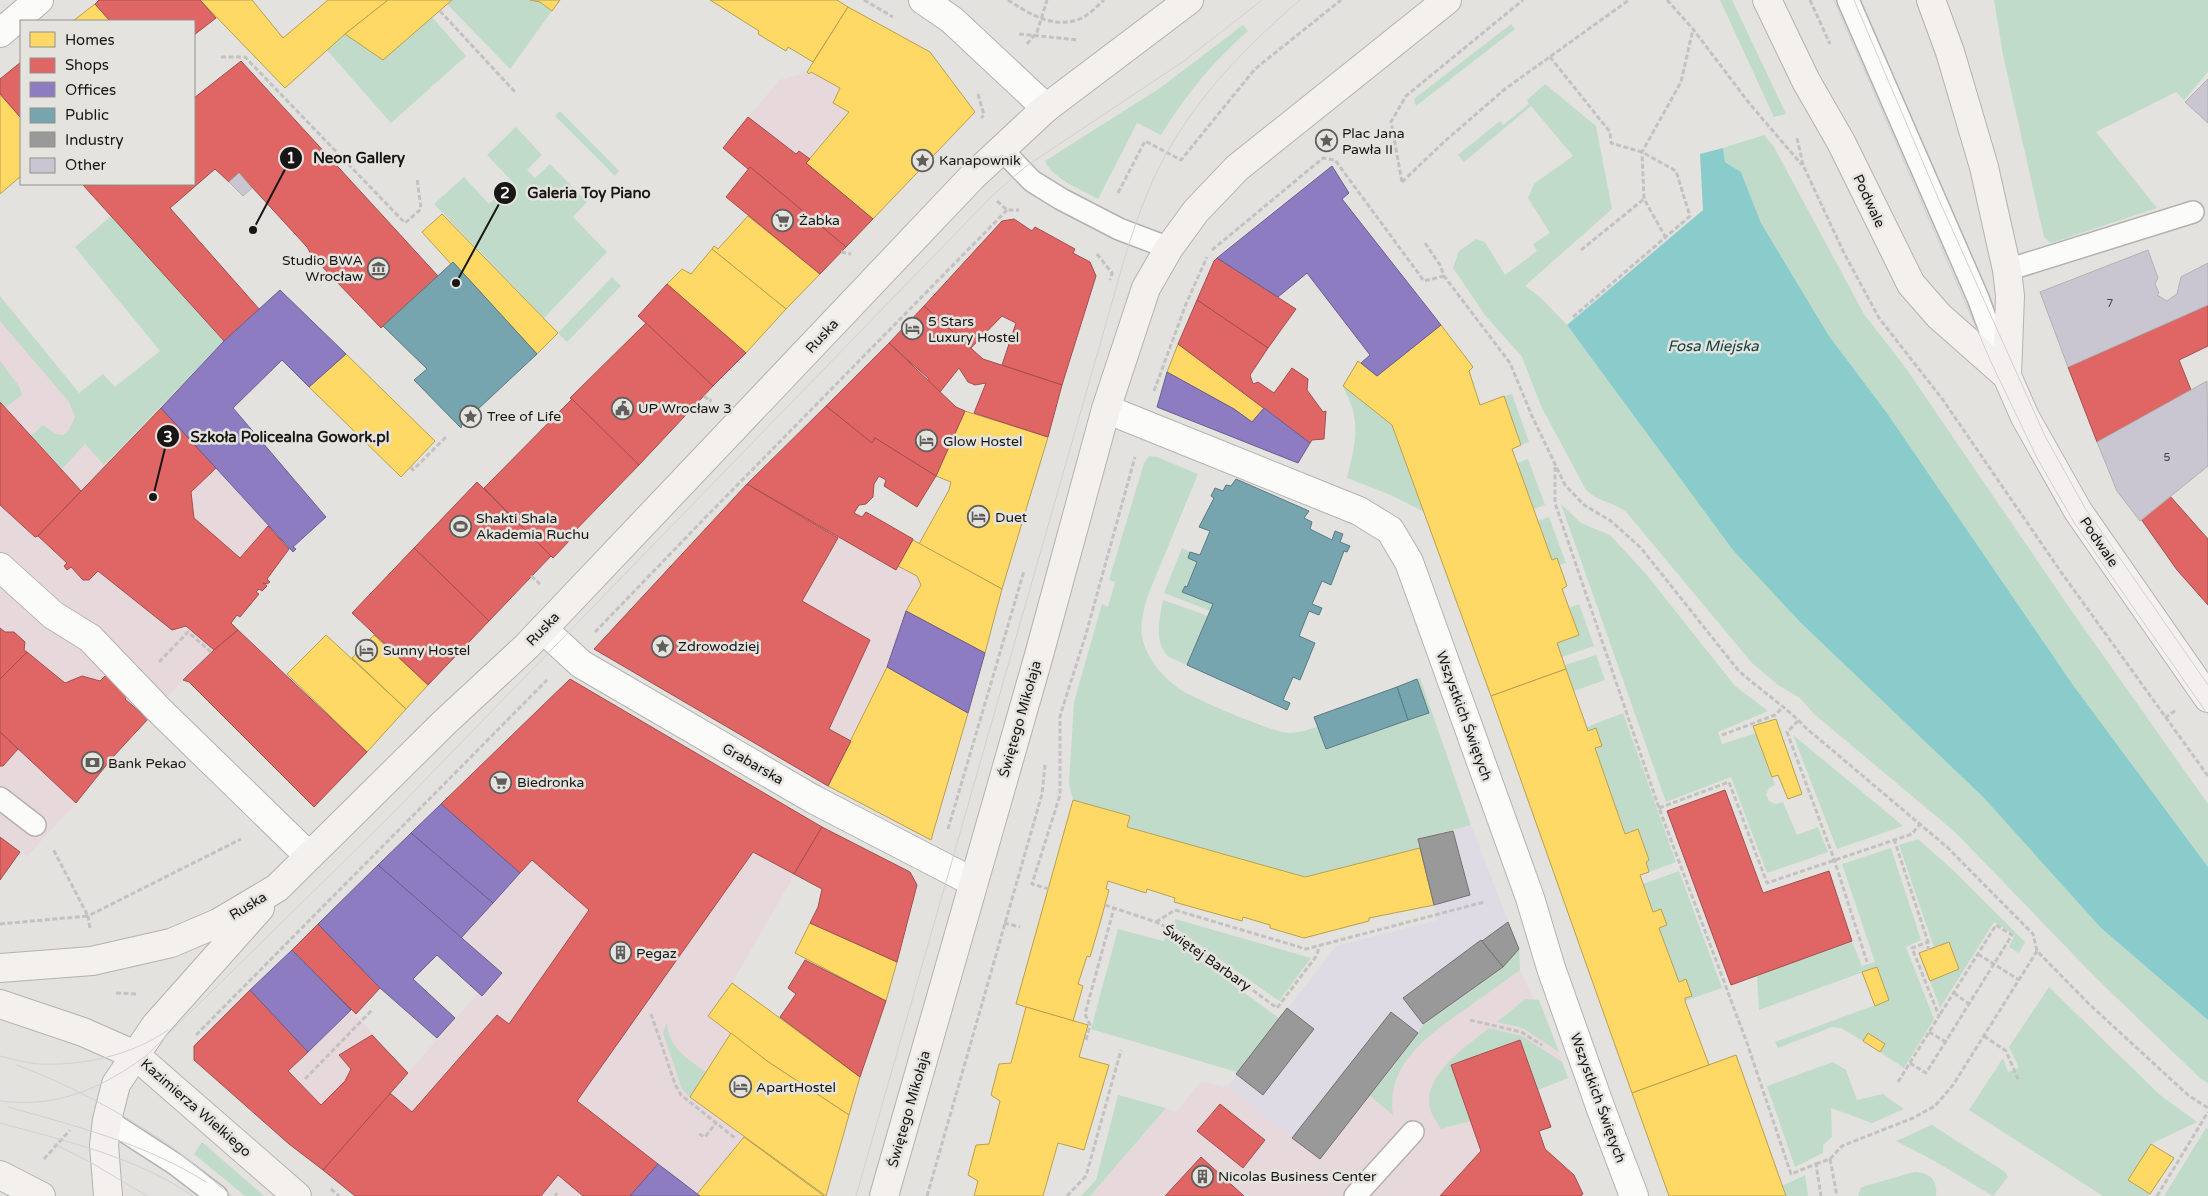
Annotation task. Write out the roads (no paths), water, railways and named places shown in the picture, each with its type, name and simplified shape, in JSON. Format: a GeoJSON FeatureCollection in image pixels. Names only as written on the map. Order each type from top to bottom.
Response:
{"type":"FeatureCollection","features":[{"type":"Feature","properties":{"kind":"main road"},"geometry":{"type":"LineString","coordinates":[[1002,150],[1046,108],[1189,0]]}},
{"type":"Feature","properties":{"kind":"main road"},"geometry":{"type":"LineString","coordinates":[[1169,248],[1196,212],[1236,168],[1447,0]]}},
{"type":"Feature","properties":{"kind":"main road","name":"Podwale"},"geometry":{"type":"LineString","coordinates":[[1767,0],[1806,81],[1841,142],[1911,284],[1939,316],[2007,376],[2025,417],[2078,511],[2208,698]]}},
{"type":"Feature","properties":{"kind":"main road","name":"Podwale"},"geometry":{"type":"LineString","coordinates":[[1932,2],[1950,52],[1984,167],[2007,270],[2010,296],[2007,376]]}},
{"type":"Feature","properties":{"kind":"main road","name":"Ruska"},"geometry":{"type":"LineString","coordinates":[[0,968],[92,962],[171,942],[218,923],[277,888],[446,721],[543,630],[972,177],[1002,150]]}},
{"type":"Feature","properties":{"kind":"main road","name":"Świętego Mikołaja"},"geometry":{"type":"LineString","coordinates":[[884,1196],[1106,410],[1146,288],[1169,248]]}},
{"type":"Feature","properties":{"kind":"main road"},"geometry":{"type":"LineString","coordinates":[[108,1196],[104,1145],[107,1120],[116,1084],[135,1055],[168,1012],[277,888]]}},
{"type":"Feature","properties":{"kind":"main road","name":"Kazimierza Wielkiego"},"geometry":{"type":"LineString","coordinates":[[0,1004],[83,1032],[135,1055],[297,1196]]}},
{"type":"Feature","properties":{"kind":"street"},"geometry":{"type":"LineString","coordinates":[[0,33],[39,0]]}},
{"type":"Feature","properties":{"kind":"street"},"geometry":{"type":"LineString","coordinates":[[923,0],[952,20],[1046,108]]}},
{"type":"Feature","properties":{"kind":"street","name":"Wszystkich Świętych"},"geometry":{"type":"LineString","coordinates":[[1106,410],[1359,512],[1390,530],[1409,562],[1530,898],[1551,968],[1601,1109],[1634,1196]]}},
{"type":"Feature","properties":{"kind":"street"},"geometry":{"type":"LineString","coordinates":[[0,567],[53,615],[90,638],[136,686],[309,856]]}},
{"type":"Feature","properties":{"kind":"street","name":"Grabarska"},"geometry":{"type":"LineString","coordinates":[[543,630],[581,664],[813,800],[973,882]]}},
{"type":"Feature","properties":{"kind":"lane"},"geometry":{"type":"LineString","coordinates":[[1848,0],[1978,298],[2007,376]]}},
{"type":"Feature","properties":{"kind":"lane"},"geometry":{"type":"LineString","coordinates":[[1002,150],[1032,181],[1103,220],[1169,248]]}},
{"type":"Feature","properties":{"kind":"lane"},"geometry":{"type":"LineString","coordinates":[[2007,270],[2193,212]]}},
{"type":"Feature","properties":{"kind":"lane"},"geometry":{"type":"LineString","coordinates":[[0,798],[35,825]]}},
{"type":"Feature","properties":{"kind":"lane"},"geometry":{"type":"LineString","coordinates":[[107,1120],[175,1164],[217,1196]]}},
{"type":"Feature","properties":{"kind":"lane"},"geometry":{"type":"LineString","coordinates":[[1355,1196],[1413,1132]]}},
{"type":"Feature","properties":{"kind":"water","name":"Fosa Miejska"},"geometry":{"type":"Polygon","coordinates":[[[1723,148],[1725,162],[1741,172],[1761,223],[1829,336],[1887,413],[2073,685],[2208,867],[2208,1020],[2101,928],[1983,797],[1800,622],[1733,550],[1567,325],[1703,210],[1700,154],[1723,148]]]}},
{"type":"Feature","properties":{"kind":"tram line"},"geometry":{"type":"LineString","coordinates":[[0,1101],[41,1102],[78,1093],[113,1078],[147,1055],[388,818],[992,196],[1025,167],[1184,61],[1262,0]]}},
{"type":"Feature","properties":{"kind":"tram line"},"geometry":{"type":"LineString","coordinates":[[856,1196],[1120,272],[1141,209],[1160,165],[1175,138],[1193,112],[1232,65],[1300,0]]}},
{"type":"Feature","properties":{"kind":"tram line"},"geometry":{"type":"LineString","coordinates":[[1834,0],[1991,362],[2037,458],[2075,524],[2208,715]]}},
{"type":"Feature","properties":{"kind":"tram line"},"geometry":{"type":"LineString","coordinates":[[1854,0],[1939,200],[2045,436],[2085,508],[2208,685]]}},
{"type":"Feature","properties":{"kind":"tram line"},"geometry":{"type":"LineString","coordinates":[[0,1056],[38,1064],[89,1061],[138,1047],[168,1030]]}},
{"type":"Feature","properties":{"kind":"tram line"},"geometry":{"type":"LineString","coordinates":[[17,1065],[74,1089],[128,1119],[172,1147],[232,1196]]}},
{"type":"Feature","properties":{"kind":"tram line"},"geometry":{"type":"LineString","coordinates":[[8,1107],[110,1137],[159,1157],[206,1182]]}},
{"type":"Feature","properties":{"kind":"tram line"},"geometry":{"type":"LineString","coordinates":[[0,1123],[75,1144],[124,1161],[171,1182],[193,1196]]}},
{"type":"Feature","properties":{"kind":"tram line"},"geometry":{"type":"LineString","coordinates":[[53,1143],[90,1162],[147,1196]]}},
{"type":"Feature","properties":{"kind":"place","name":"Plac Jana Pawła II"},"geometry":{"type":"Point","coordinates":[1326,141]}},
{"type":"Feature","properties":{"kind":"place","name":"Kanapownik"},"geometry":{"type":"Point","coordinates":[923,160]}},
{"type":"Feature","properties":{"kind":"place","name":"Żabka"},"geometry":{"type":"Point","coordinates":[783,220]}},
{"type":"Feature","properties":{"kind":"place","name":"Neon Gallery"},"geometry":{"type":"Point","coordinates":[253,230]}},
{"type":"Feature","properties":{"kind":"place","name":"Studio BWA Wrocław"},"geometry":{"type":"Point","coordinates":[379,268]}},
{"type":"Feature","properties":{"kind":"place","name":"Galeria Toy Piano"},"geometry":{"type":"Point","coordinates":[456,283]}},
{"type":"Feature","properties":{"kind":"place","name":"5 Stars Luxury Hostel"},"geometry":{"type":"Point","coordinates":[912,329]}},
{"type":"Feature","properties":{"kind":"place","name":"UP Wrocław 3"},"geometry":{"type":"Point","coordinates":[622,408]}},
{"type":"Feature","properties":{"kind":"place","name":"Tree of Life"},"geometry":{"type":"Point","coordinates":[471,416]}},
{"type":"Feature","properties":{"kind":"place","name":"Glow Hostel"},"geometry":{"type":"Point","coordinates":[927,441]}},
{"type":"Feature","properties":{"kind":"place","name":"Szkoła Policealna Gowork.pl"},"geometry":{"type":"Point","coordinates":[153,497]}},
{"type":"Feature","properties":{"kind":"place","name":"Duet"},"geometry":{"type":"Point","coordinates":[979,517]}},
{"type":"Feature","properties":{"kind":"place","name":"Shakti Shala Akademia Ruchu"},"geometry":{"type":"Point","coordinates":[460,526]}},
{"type":"Feature","properties":{"kind":"place","name":"Zdrowodziej"},"geometry":{"type":"Point","coordinates":[662,646]}},
{"type":"Feature","properties":{"kind":"place","name":"Sunny Hostel"},"geometry":{"type":"Point","coordinates":[367,650]}},
{"type":"Feature","properties":{"kind":"place","name":"Bank Pekao"},"geometry":{"type":"Point","coordinates":[92,763]}},
{"type":"Feature","properties":{"kind":"place","name":"Biedronka"},"geometry":{"type":"Point","coordinates":[501,782]}},
{"type":"Feature","properties":{"kind":"place","name":"Pegaz"},"geometry":{"type":"Point","coordinates":[620,953]}},
{"type":"Feature","properties":{"kind":"place","name":"ApartHostel"},"geometry":{"type":"Point","coordinates":[740,1087]}},
{"type":"Feature","properties":{"kind":"place","name":"Nicolas Business Center"},"geometry":{"type":"Point","coordinates":[1202,1176]}}]}
